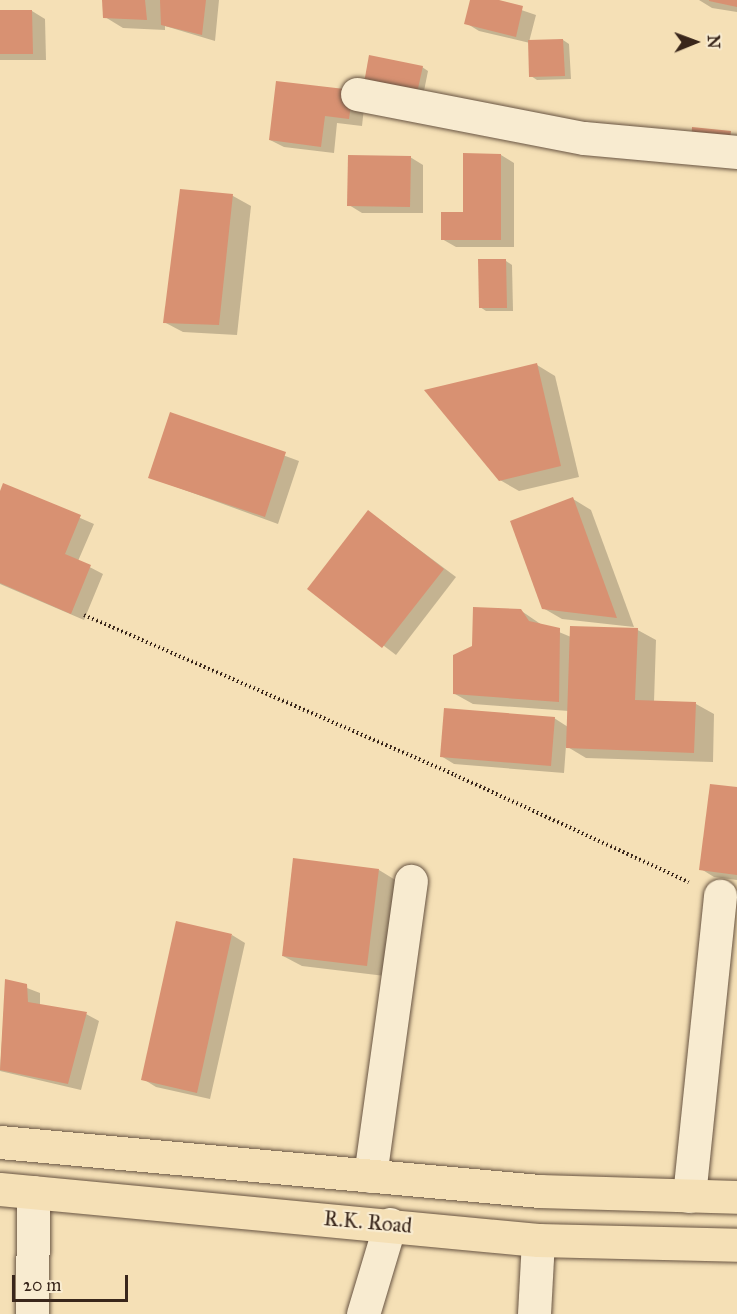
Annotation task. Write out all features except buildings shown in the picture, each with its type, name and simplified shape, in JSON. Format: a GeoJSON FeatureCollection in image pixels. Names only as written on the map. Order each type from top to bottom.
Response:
{"type":"FeatureCollection","features":[{"type":"Feature","properties":{"kind":"highway"},"geometry":{"type":"LineString","coordinates":[[0,1142],[539,1191],[737,1197]]}},
{"type":"Feature","properties":{"kind":"highway","name":"R.K. Road"},"geometry":{"type":"LineString","coordinates":[[0,1189],[390,1224],[538,1240],[737,1245]]}},
{"type":"Feature","properties":{"kind":"street"},"geometry":{"type":"LineString","coordinates":[[357,94],[584,138],[737,152]]}},
{"type":"Feature","properties":{"kind":"street"},"geometry":{"type":"LineString","coordinates":[[370,1176],[411,881]]}},
{"type":"Feature","properties":{"kind":"street"},"geometry":{"type":"LineString","coordinates":[[689,1196],[720,896]]}},
{"type":"Feature","properties":{"kind":"street"},"geometry":{"type":"LineString","coordinates":[[32,1314],[33,1192]]}},
{"type":"Feature","properties":{"kind":"street"},"geometry":{"type":"LineString","coordinates":[[363,1314],[390,1224]]}},
{"type":"Feature","properties":{"kind":"street"},"geometry":{"type":"LineString","coordinates":[[534,1314],[538,1240]]}},
{"type":"Feature","properties":{"kind":"path"},"geometry":{"type":"LineString","coordinates":[[84,615],[455,775],[720,896]]}}]}
